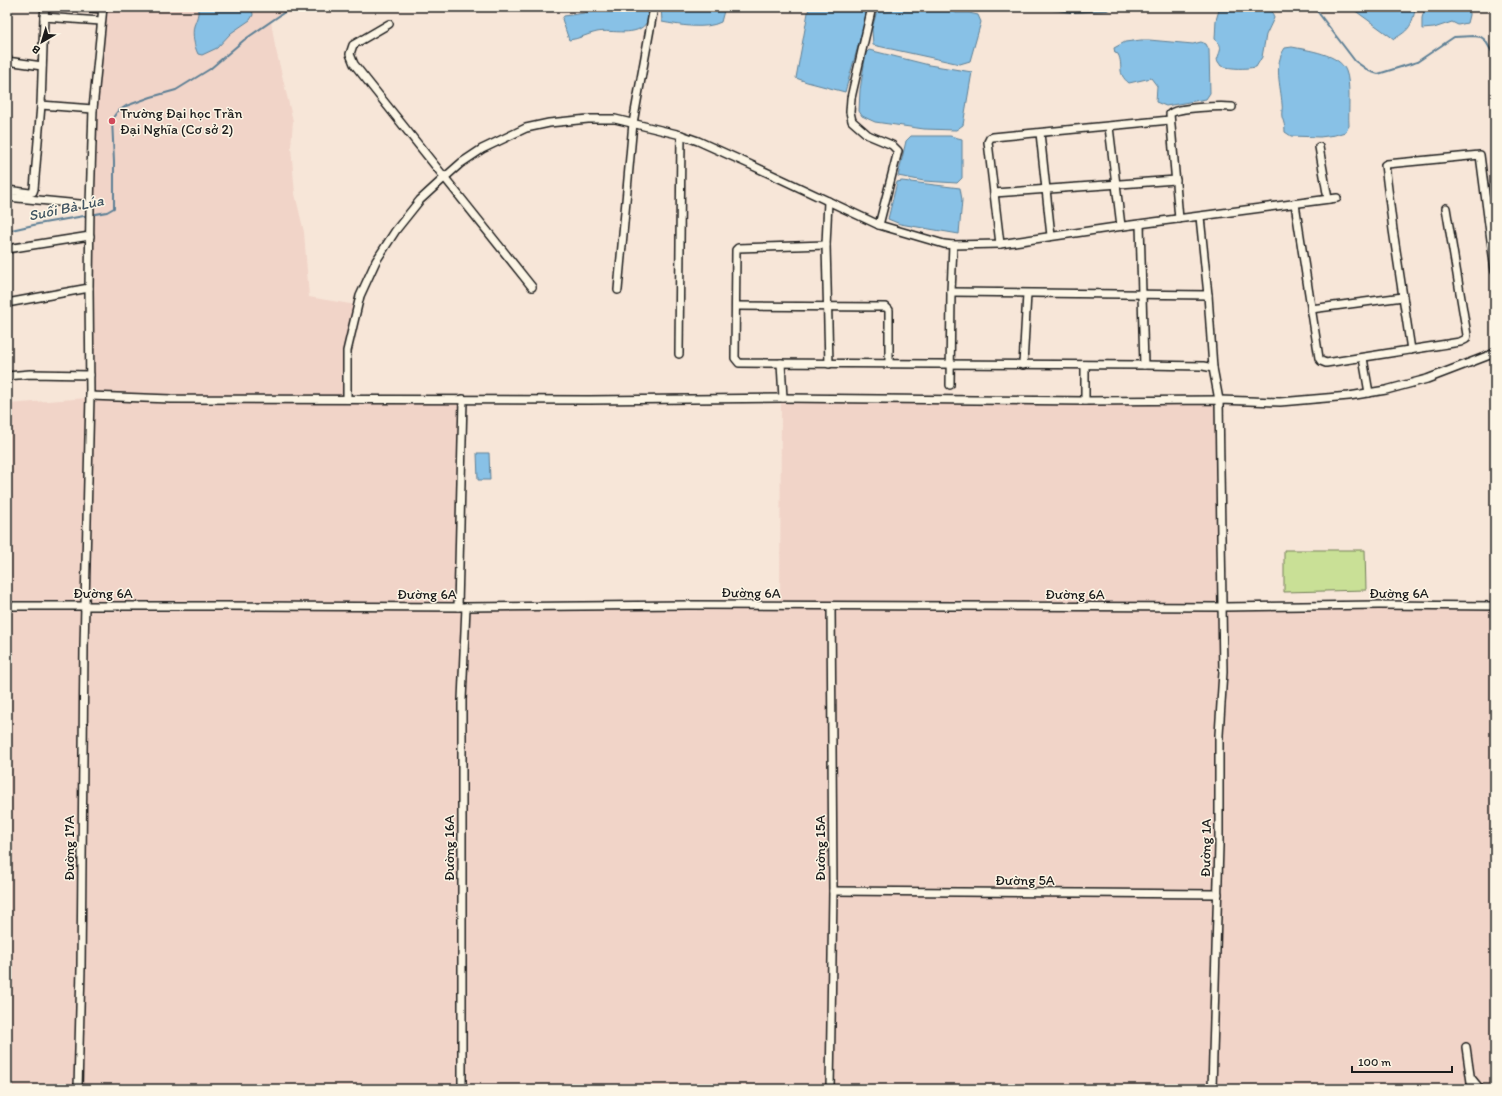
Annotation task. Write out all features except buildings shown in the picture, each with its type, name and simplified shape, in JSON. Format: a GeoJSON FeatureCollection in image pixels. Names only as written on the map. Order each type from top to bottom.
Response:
{"type":"FeatureCollection","features":[{"type":"Feature","properties":{"kind":"street"},"geometry":{"type":"LineString","coordinates":[[7,190],[30,193],[33,192],[34,189],[41,105],[45,7]]}},
{"type":"Feature","properties":{"kind":"street"},"geometry":{"type":"LineString","coordinates":[[7,249],[90,234],[93,109],[102,8],[79,7]]}},
{"type":"Feature","properties":{"kind":"street"},"geometry":{"type":"LineString","coordinates":[[618,290],[633,123],[654,7]]}},
{"type":"Feature","properties":{"kind":"street"},"geometry":{"type":"LineString","coordinates":[[872,7],[851,98],[850,112],[852,121],[868,135],[892,145],[898,151],[879,225]]}},
{"type":"Feature","properties":{"kind":"street"},"geometry":{"type":"LineString","coordinates":[[44,17],[101,21]]}},
{"type":"Feature","properties":{"kind":"street"},"geometry":{"type":"LineString","coordinates":[[389,24],[353,45],[350,54],[354,64],[532,287]]}},
{"type":"Feature","properties":{"kind":"street"},"geometry":{"type":"LineString","coordinates":[[7,61],[42,66]]}},
{"type":"Feature","properties":{"kind":"street"},"geometry":{"type":"LineString","coordinates":[[41,105],[93,109]]}},
{"type":"Feature","properties":{"kind":"street"},"geometry":{"type":"LineString","coordinates":[[1179,219],[1170,114],[1176,110],[1222,106],[1232,107]]}},
{"type":"Feature","properties":{"kind":"street"},"geometry":{"type":"LineString","coordinates":[[347,399],[347,351],[360,296],[376,261],[396,230],[420,200],[462,163],[482,149],[526,128],[548,123],[588,119],[615,119],[681,135],[698,141],[879,225],[944,244],[953,245],[1000,244],[1121,226],[1200,217],[1337,198]]}},
{"type":"Feature","properties":{"kind":"street"},"geometry":{"type":"LineString","coordinates":[[1000,244],[988,142],[990,138],[1170,120]]}},
{"type":"Feature","properties":{"kind":"street"},"geometry":{"type":"LineString","coordinates":[[1109,127],[1121,226]]}},
{"type":"Feature","properties":{"kind":"street"},"geometry":{"type":"LineString","coordinates":[[1040,133],[1051,236]]}},
{"type":"Feature","properties":{"kind":"street"},"geometry":{"type":"LineString","coordinates":[[679,354],[681,135]]}},
{"type":"Feature","properties":{"kind":"street"},"geometry":{"type":"LineString","coordinates":[[1318,147],[1328,199]]}},
{"type":"Feature","properties":{"kind":"street"},"geometry":{"type":"LineString","coordinates":[[1411,350],[1384,169],[1387,164],[1480,155],[1495,271]]}},
{"type":"Feature","properties":{"kind":"street"},"geometry":{"type":"LineString","coordinates":[[994,193],[1045,188],[1176,180]]}},
{"type":"Feature","properties":{"kind":"street"},"geometry":{"type":"LineString","coordinates":[[7,197],[90,207]]}},
{"type":"Feature","properties":{"kind":"street"},"geometry":{"type":"LineString","coordinates":[[828,201],[826,245],[829,364]]}},
{"type":"Feature","properties":{"kind":"street"},"geometry":{"type":"LineString","coordinates":[[1295,204],[1319,358],[1321,361],[1326,363],[1460,342],[1466,339],[1467,335],[1446,208]]}},
{"type":"Feature","properties":{"kind":"street","name":"Đường 1A"},"geometry":{"type":"LineString","coordinates":[[1200,217],[1213,368],[1219,400],[1223,607],[1223,672],[1219,735],[1218,894],[1212,1089]]}},
{"type":"Feature","properties":{"kind":"street"},"geometry":{"type":"LineString","coordinates":[[1140,224],[1144,365]]}},
{"type":"Feature","properties":{"kind":"street","name":"Đường 17A"},"geometry":{"type":"LineString","coordinates":[[78,1089],[81,968],[84,647],[90,396],[90,234]]}},
{"type":"Feature","properties":{"kind":"street"},"geometry":{"type":"LineString","coordinates":[[826,245],[738,248],[736,250],[735,358],[739,363],[1144,365],[1203,366],[1213,368]]}},
{"type":"Feature","properties":{"kind":"street"},"geometry":{"type":"LineString","coordinates":[[950,385],[953,245]]}},
{"type":"Feature","properties":{"kind":"street"},"geometry":{"type":"LineString","coordinates":[[7,304],[89,288]]}},
{"type":"Feature","properties":{"kind":"street"},"geometry":{"type":"LineString","coordinates":[[951,292],[1208,296]]}},
{"type":"Feature","properties":{"kind":"street"},"geometry":{"type":"LineString","coordinates":[[1023,365],[1027,294]]}},
{"type":"Feature","properties":{"kind":"street"},"geometry":{"type":"LineString","coordinates":[[1311,309],[1403,297]]}},
{"type":"Feature","properties":{"kind":"street"},"geometry":{"type":"LineString","coordinates":[[736,306],[886,307],[889,310],[889,364]]}},
{"type":"Feature","properties":{"kind":"street"},"geometry":{"type":"LineString","coordinates":[[90,396],[171,399],[589,400],[783,398],[1085,401],[1219,400],[1280,402],[1369,393],[1427,379],[1495,353]]}},
{"type":"Feature","properties":{"kind":"street"},"geometry":{"type":"LineString","coordinates":[[1363,358],[1369,393]]}},
{"type":"Feature","properties":{"kind":"street"},"geometry":{"type":"LineString","coordinates":[[781,363],[783,398]]}},
{"type":"Feature","properties":{"kind":"street"},"geometry":{"type":"LineString","coordinates":[[1085,365],[1085,401]]}},
{"type":"Feature","properties":{"kind":"street"},"geometry":{"type":"LineString","coordinates":[[7,376],[30,374],[90,375]]}},
{"type":"Feature","properties":{"kind":"street"},"geometry":{"type":"LineString","coordinates":[[458,607],[463,399]]}},
{"type":"Feature","properties":{"kind":"street","name":"Đường 6A"},"geometry":{"type":"LineString","coordinates":[[7,606],[1495,606]]}},
{"type":"Feature","properties":{"kind":"street","name":"Đường 15A"},"geometry":{"type":"LineString","coordinates":[[830,1089],[833,891],[831,606]]}},
{"type":"Feature","properties":{"kind":"street","name":"Đường 16A"},"geometry":{"type":"LineString","coordinates":[[462,1089],[462,700],[466,607]]}},
{"type":"Feature","properties":{"kind":"street","name":"Đường 5A"},"geometry":{"type":"LineString","coordinates":[[833,891],[1218,894]]}},
{"type":"Feature","properties":{"kind":"street"},"geometry":{"type":"LineString","coordinates":[[1466,1048],[1472,1089]]}},
{"type":"Feature","properties":{"kind":"street"},"geometry":{"type":"LineString","coordinates":[[1470,1078],[1480,1089]]}},
{"type":"Feature","properties":{"kind":"shaded area"},"geometry":{"type":"Polygon","coordinates":[[[105,7],[292,7],[271,21],[275,46],[293,121],[291,147],[295,194],[304,232],[309,297],[356,305],[345,397],[93,394],[93,206],[95,110],[105,7]]]}},
{"type":"Feature","properties":{"kind":"shaded area"},"geometry":{"type":"Polygon","coordinates":[[[88,398],[461,402],[455,609],[780,608],[781,401],[1217,402],[1220,605],[1495,608],[1495,1089],[7,1089],[7,404],[88,398]]]}},
{"type":"Feature","properties":{"kind":"green space"},"geometry":{"type":"Polygon","coordinates":[[[1284,550],[1365,550],[1366,590],[1284,592],[1284,550]]]}},
{"type":"Feature","properties":{"kind":"water"},"geometry":{"type":"Polygon","coordinates":[[[1254,6],[1272,11],[1274,18],[1266,35],[1262,57],[1256,67],[1225,67],[1221,66],[1217,60],[1220,44],[1215,39],[1216,20],[1220,7],[1254,6]]]}},
{"type":"Feature","properties":{"kind":"water"},"geometry":{"type":"Polygon","coordinates":[[[197,7],[252,7],[253,15],[250,20],[231,33],[217,48],[202,55],[198,54],[193,36],[193,29],[198,14],[197,7]]]}},
{"type":"Feature","properties":{"kind":"water"},"geometry":{"type":"Polygon","coordinates":[[[592,7],[651,7],[648,20],[643,27],[637,30],[624,32],[603,31],[569,40],[562,19],[564,16],[591,12],[592,7]]]}},
{"type":"Feature","properties":{"kind":"water"},"geometry":{"type":"Polygon","coordinates":[[[661,7],[725,7],[721,22],[708,26],[700,26],[662,22],[661,7]]]}},
{"type":"Feature","properties":{"kind":"water"},"geometry":{"type":"Polygon","coordinates":[[[809,7],[869,7],[845,92],[796,78],[809,7]]]}},
{"type":"Feature","properties":{"kind":"water"},"geometry":{"type":"Polygon","coordinates":[[[878,7],[947,7],[956,13],[978,15],[981,22],[970,61],[960,64],[873,45],[872,29],[878,7]]]}},
{"type":"Feature","properties":{"kind":"water"},"geometry":{"type":"Polygon","coordinates":[[[1350,7],[1416,7],[1410,26],[1394,39],[1350,7]]]}},
{"type":"Feature","properties":{"kind":"water"},"geometry":{"type":"Polygon","coordinates":[[[1425,7],[1469,7],[1467,23],[1458,25],[1452,22],[1434,28],[1422,29],[1422,18],[1425,7]]]}},
{"type":"Feature","properties":{"kind":"water"},"geometry":{"type":"Polygon","coordinates":[[[1141,40],[1193,44],[1201,42],[1206,44],[1209,50],[1210,93],[1206,99],[1166,106],[1156,102],[1157,86],[1151,78],[1129,83],[1121,73],[1120,58],[1118,54],[1115,53],[1114,48],[1125,42],[1141,40]]]}},
{"type":"Feature","properties":{"kind":"water"},"geometry":{"type":"Polygon","coordinates":[[[1292,47],[1314,51],[1337,60],[1343,65],[1348,76],[1349,90],[1349,126],[1345,132],[1320,137],[1291,136],[1285,132],[1279,83],[1279,61],[1285,48],[1292,47]]]}},
{"type":"Feature","properties":{"kind":"water"},"geometry":{"type":"Polygon","coordinates":[[[869,50],[929,65],[972,72],[963,125],[956,130],[924,129],[875,122],[862,116],[859,111],[860,90],[866,53],[869,50]]]}},
{"type":"Feature","properties":{"kind":"water"},"geometry":{"type":"Polygon","coordinates":[[[911,136],[950,136],[962,139],[962,178],[957,183],[924,181],[898,176],[906,141],[911,136]]]}},
{"type":"Feature","properties":{"kind":"water"},"geometry":{"type":"Polygon","coordinates":[[[902,181],[960,188],[962,200],[959,234],[900,224],[888,219],[897,182],[902,181]]]}},
{"type":"Feature","properties":{"kind":"water"},"geometry":{"type":"Polygon","coordinates":[[[477,453],[489,453],[490,480],[478,480],[477,453]]]}},
{"type":"Feature","properties":{"kind":"waterway","name":"Suối Bà Lúa"},"geometry":{"type":"LineString","coordinates":[[7,231],[107,212],[114,208],[112,119],[117,112],[126,106],[176,90],[210,69],[244,40],[292,7]]}},
{"type":"Feature","properties":{"kind":"waterway","name":"Suối Bà Lúa"},"geometry":{"type":"LineString","coordinates":[[1039,7],[1071,12],[1107,10],[1112,7]]}},
{"type":"Feature","properties":{"kind":"waterway","name":"Suối Bà Lúa"},"geometry":{"type":"LineString","coordinates":[[1314,7],[1355,61],[1369,71],[1378,74],[1417,62],[1454,37],[1481,37],[1485,40],[1495,57]]}},
{"type":"Feature","properties":{"kind":"place","name":"Trường Đại học Trần Đại Nghĩa (Cơ sở 2)"},"geometry":{"type":"Point","coordinates":[112,121]}}]}
